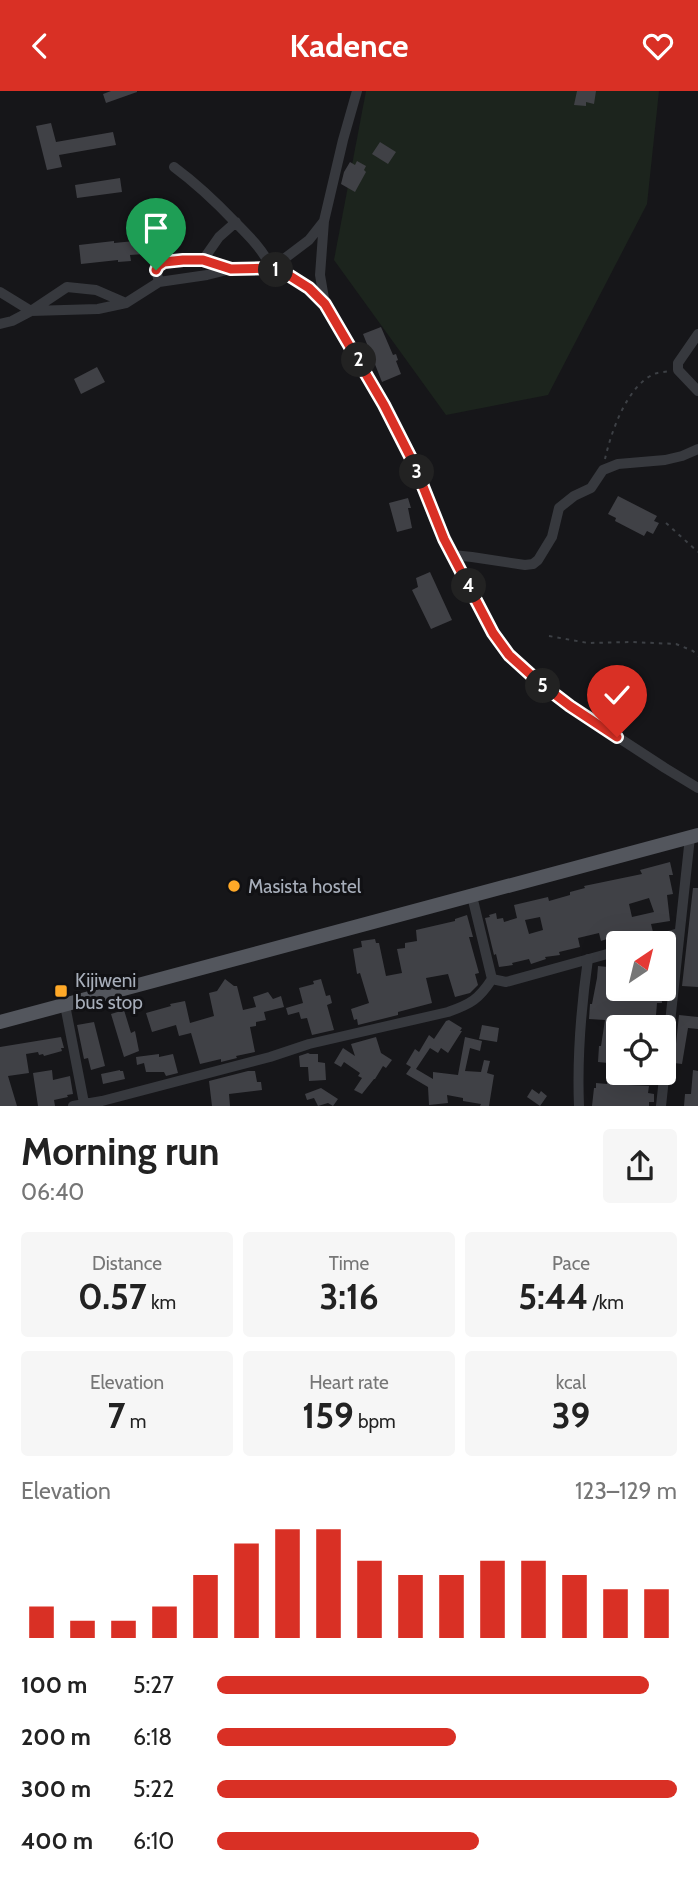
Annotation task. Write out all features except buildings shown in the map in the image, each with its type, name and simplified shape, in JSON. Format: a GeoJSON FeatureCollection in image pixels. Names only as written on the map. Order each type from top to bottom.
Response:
{"type":"FeatureCollection","features":[{"type":"Feature","properties":{"kind":"main road"},"geometry":{"type":"LineString","coordinates":[[0,1022],[694,836]]}},
{"type":"Feature","properties":{"kind":"street"},"geometry":{"type":"LineString","coordinates":[[325,304],[320,275],[324,221],[357,91]]}},
{"type":"Feature","properties":{"kind":"street"},"geometry":{"type":"LineString","coordinates":[[174,167],[201,187],[236,222],[262,250],[272,268]]}},
{"type":"Feature","properties":{"kind":"street"},"geometry":{"type":"LineString","coordinates":[[272,268],[309,240],[324,221]]}},
{"type":"Feature","properties":{"kind":"street"},"geometry":{"type":"LineString","coordinates":[[203,260],[219,237],[236,222]]}},
{"type":"Feature","properties":{"kind":"street"},"geometry":{"type":"LineString","coordinates":[[159,282],[156,270],[164,262],[203,260],[231,269]]}},
{"type":"Feature","properties":{"kind":"street"},"geometry":{"type":"LineString","coordinates":[[0,292],[31,311],[98,309],[126,303],[159,282],[231,269],[272,268],[309,288],[325,304],[384,405],[414,464],[444,539],[493,633],[509,655],[570,706],[698,788]]}},
{"type":"Feature","properties":{"kind":"street"},"geometry":{"type":"LineString","coordinates":[[0,324],[31,311],[67,287],[96,290],[126,303]]}},
{"type":"Feature","properties":{"kind":"street"},"geometry":{"type":"LineString","coordinates":[[698,334],[678,363],[678,370],[698,391]]}},
{"type":"Feature","properties":{"kind":"street"},"geometry":{"type":"LineString","coordinates":[[453,555],[533,564],[552,537],[559,508],[574,496],[591,488],[603,470],[618,464],[665,460],[698,449]]}},
{"type":"Feature","properties":{"kind":"street"},"geometry":{"type":"LineString","coordinates":[[661,1106],[679,933],[694,836]]}},
{"type":"Feature","properties":{"kind":"street"},"geometry":{"type":"LineString","coordinates":[[65,1005],[79,1105],[270,1057],[309,1044],[449,1012],[467,1006],[479,998],[492,979],[472,896]]}},
{"type":"Feature","properties":{"kind":"street"},"geometry":{"type":"LineString","coordinates":[[492,979],[506,982],[606,954]]}},
{"type":"Feature","properties":{"kind":"street"},"geometry":{"type":"LineString","coordinates":[[579,1106],[580,1033],[588,959]]}},
{"type":"Feature","properties":{"kind":"path"},"geometry":{"type":"LineString","coordinates":[[603,470],[605,455],[620,415],[640,384],[654,375],[678,370]]}},
{"type":"Feature","properties":{"kind":"path"},"geometry":{"type":"LineString","coordinates":[[666,523],[698,552]]}},
{"type":"Feature","properties":{"kind":"path"},"geometry":{"type":"LineString","coordinates":[[549,636],[588,643],[676,644],[698,656]]}},
{"type":"Feature","properties":{"kind":"shaded area"},"geometry":{"type":"Polygon","coordinates":[[[366,91],[659,91],[647,204],[548,395],[446,415],[334,260],[366,91]]]}},
{"type":"Feature","properties":{"kind":"place","name":"Masista hostel"},"geometry":{"type":"Point","coordinates":[234,886]}},
{"type":"Feature","properties":{"kind":"place","name":"Kijiweni bus stop"},"geometry":{"type":"Point","coordinates":[61,991]}},
{"type":"Feature","properties":{"kind":"route"},"geometry":{"type":"LineString","coordinates":[[156,270],[164,262],[183,260],[203,260],[231,269],[272,268],[309,288],[325,304],[384,405],[414,464],[444,539],[493,633],[509,655],[540,683],[617,737]]}}]}
